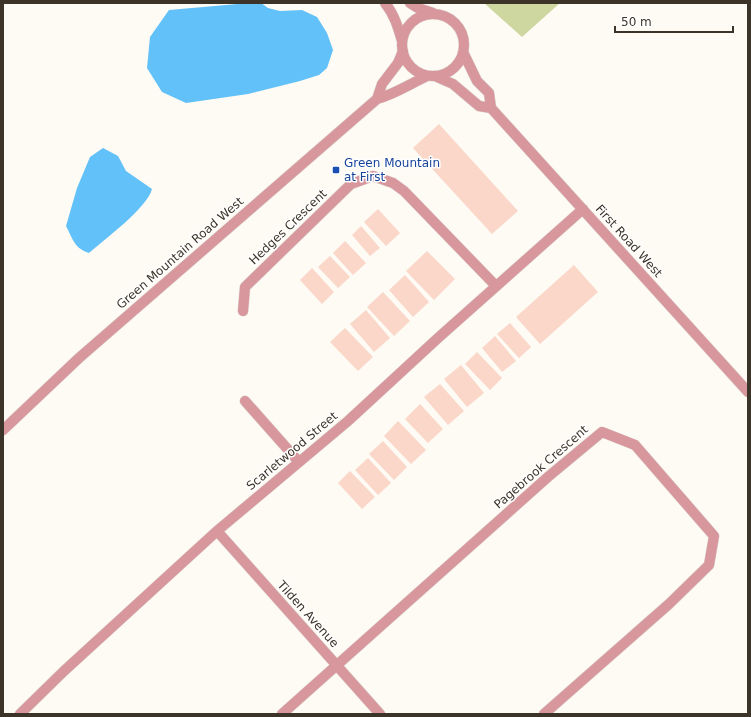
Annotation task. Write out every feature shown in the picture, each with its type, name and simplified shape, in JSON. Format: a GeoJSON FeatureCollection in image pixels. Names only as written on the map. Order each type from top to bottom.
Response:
{"type":"FeatureCollection","features":[{"type":"Feature","properties":{"kind":"street"},"geometry":{"type":"LineString","coordinates":[[385,3],[397,23],[402,47],[411,68],[432,77],[446,74],[454,69],[464,54],[463,35],[459,27],[444,16],[418,8],[410,3]]}},
{"type":"Feature","properties":{"kind":"street"},"geometry":{"type":"LineString","coordinates":[[402,47],[410,25],[425,15],[435,14]]}},
{"type":"Feature","properties":{"kind":"street","name":"Green Mountain Road West"},"geometry":{"type":"LineString","coordinates":[[377,99],[382,84],[394,68],[402,47]]}},
{"type":"Feature","properties":{"kind":"street","name":"First Road West"},"geometry":{"type":"LineString","coordinates":[[464,54],[477,81],[488,93],[491,108],[748,392]]}},
{"type":"Feature","properties":{"kind":"street","name":"Green Mountain Road West"},"geometry":{"type":"LineString","coordinates":[[3,430],[80,358],[377,99],[391,95],[407,85],[432,77]]}},
{"type":"Feature","properties":{"kind":"street","name":"First Road West"},"geometry":{"type":"LineString","coordinates":[[432,77],[453,84],[479,106],[491,108]]}},
{"type":"Feature","properties":{"kind":"street","name":"Hedges Crescent"},"geometry":{"type":"LineString","coordinates":[[242,311],[245,287],[351,184],[373,176],[393,183],[404,191],[496,286]]}},
{"type":"Feature","properties":{"kind":"street","name":"Scarletwood Street"},"geometry":{"type":"LineString","coordinates":[[20,714],[64,671],[217,531],[348,421],[496,286],[583,210]]}},
{"type":"Feature","properties":{"kind":"street"},"geometry":{"type":"LineString","coordinates":[[245,401],[299,462]]}},
{"type":"Feature","properties":{"kind":"street","name":"Pagebrook Crescent"},"geometry":{"type":"LineString","coordinates":[[336,665],[548,476],[602,432],[635,445],[714,536],[709,565],[669,604],[544,714]]}},
{"type":"Feature","properties":{"kind":"street","name":"Tilden Avenue"},"geometry":{"type":"LineString","coordinates":[[217,531],[380,714]]}},
{"type":"Feature","properties":{"kind":"street"},"geometry":{"type":"LineString","coordinates":[[282,714],[336,665]]}},
{"type":"Feature","properties":{"kind":"green space"},"geometry":{"type":"Polygon","coordinates":[[[484,3],[560,3],[522,37],[484,3]]]}},
{"type":"Feature","properties":{"kind":"water"},"geometry":{"type":"Polygon","coordinates":[[[261,3],[268,8],[280,11],[302,10],[317,17],[327,33],[333,50],[327,68],[319,75],[248,94],[186,103],[162,92],[147,68],[150,37],[169,10],[261,3]]]}},
{"type":"Feature","properties":{"kind":"water"},"geometry":{"type":"Polygon","coordinates":[[[103,148],[118,156],[126,171],[152,189],[149,197],[134,214],[89,253],[77,246],[66,226],[77,188],[90,157],[103,148]]]}},
{"type":"Feature","properties":{"kind":"building"},"geometry":{"type":"Polygon","coordinates":[[[439,124],[518,211],[492,234],[413,148],[439,124]]]}},
{"type":"Feature","properties":{"kind":"building"},"geometry":{"type":"Polygon","coordinates":[[[378,209],[400,233],[386,246],[364,222],[378,209]]]}},
{"type":"Feature","properties":{"kind":"building"},"geometry":{"type":"Polygon","coordinates":[[[361,226],[380,248],[370,256],[352,235],[361,226]]]}},
{"type":"Feature","properties":{"kind":"building"},"geometry":{"type":"Polygon","coordinates":[[[345,241],[366,263],[353,275],[333,253],[345,241]]]}},
{"type":"Feature","properties":{"kind":"building"},"geometry":{"type":"Polygon","coordinates":[[[427,251],[455,279],[434,300],[406,271],[427,251]]]}},
{"type":"Feature","properties":{"kind":"building"},"geometry":{"type":"Polygon","coordinates":[[[330,256],[350,277],[338,288],[318,267],[330,256]]]}},
{"type":"Feature","properties":{"kind":"building"},"geometry":{"type":"Polygon","coordinates":[[[574,265],[598,292],[540,344],[516,317],[574,265]]]}},
{"type":"Feature","properties":{"kind":"building"},"geometry":{"type":"Polygon","coordinates":[[[312,268],[334,292],[322,304],[300,280],[312,268]]]}},
{"type":"Feature","properties":{"kind":"building"},"geometry":{"type":"Polygon","coordinates":[[[405,275],[429,302],[413,317],[389,290],[405,275]]]}},
{"type":"Feature","properties":{"kind":"building"},"geometry":{"type":"Polygon","coordinates":[[[383,292],[410,321],[394,336],[367,307],[383,292]]]}},
{"type":"Feature","properties":{"kind":"building"},"geometry":{"type":"Polygon","coordinates":[[[366,310],[390,338],[374,352],[350,324],[366,310]]]}},
{"type":"Feature","properties":{"kind":"building"},"geometry":{"type":"Polygon","coordinates":[[[510,323],[531,347],[519,358],[497,334],[510,323]]]}},
{"type":"Feature","properties":{"kind":"building"},"geometry":{"type":"Polygon","coordinates":[[[345,328],[373,357],[358,371],[330,342],[345,328]]]}},
{"type":"Feature","properties":{"kind":"building"},"geometry":{"type":"Polygon","coordinates":[[[495,336],[516,361],[502,372],[482,348],[495,336]]]}},
{"type":"Feature","properties":{"kind":"building"},"geometry":{"type":"Polygon","coordinates":[[[477,352],[502,378],[490,390],[465,364],[477,352]]]}},
{"type":"Feature","properties":{"kind":"building"},"geometry":{"type":"Polygon","coordinates":[[[461,365],[484,393],[467,407],[444,379],[461,365]]]}},
{"type":"Feature","properties":{"kind":"building"},"geometry":{"type":"Polygon","coordinates":[[[440,384],[464,411],[448,425],[424,397],[440,384]]]}},
{"type":"Feature","properties":{"kind":"building"},"geometry":{"type":"Polygon","coordinates":[[[420,404],[443,429],[428,443],[405,419],[420,404]]]}},
{"type":"Feature","properties":{"kind":"building"},"geometry":{"type":"Polygon","coordinates":[[[398,421],[426,450],[411,464],[384,436],[398,421]]]}},
{"type":"Feature","properties":{"kind":"building"},"geometry":{"type":"Polygon","coordinates":[[[383,441],[407,467],[394,480],[369,454],[383,441]]]}},
{"type":"Feature","properties":{"kind":"building"},"geometry":{"type":"Polygon","coordinates":[[[368,458],[391,483],[378,495],[355,470],[368,458]]]}},
{"type":"Feature","properties":{"kind":"building"},"geometry":{"type":"Polygon","coordinates":[[[350,471],[375,497],[362,509],[338,483],[350,471]]]}},
{"type":"Feature","properties":{"kind":"place","name":"Green Mountain at First"},"geometry":{"type":"Point","coordinates":[336,170]}}]}
